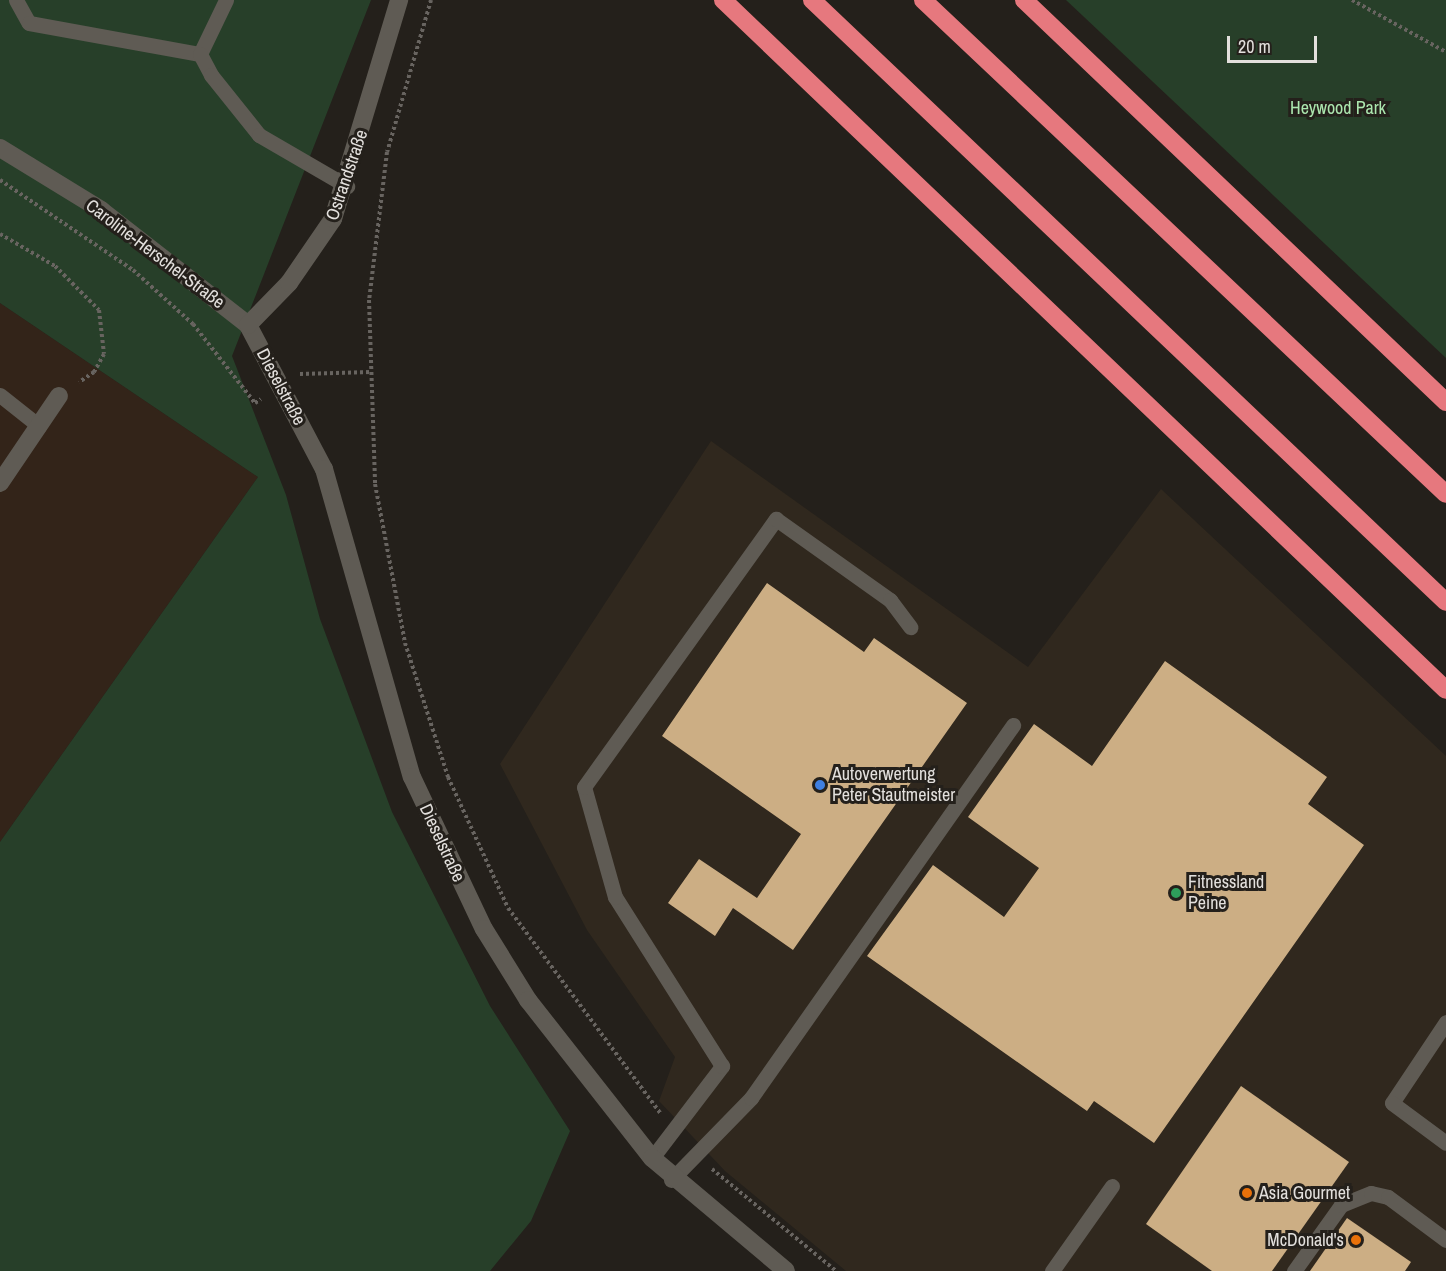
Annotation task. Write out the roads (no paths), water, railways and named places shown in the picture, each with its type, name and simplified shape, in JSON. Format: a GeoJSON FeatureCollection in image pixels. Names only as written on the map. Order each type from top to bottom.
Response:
{"type":"FeatureCollection","features":[{"type":"Feature","properties":{"kind":"highway"},"geometry":{"type":"LineString","coordinates":[[723,0],[1446,690]]}},
{"type":"Feature","properties":{"kind":"highway"},"geometry":{"type":"LineString","coordinates":[[812,0],[1446,602]]}},
{"type":"Feature","properties":{"kind":"highway"},"geometry":{"type":"LineString","coordinates":[[923,0],[1446,494]]}},
{"type":"Feature","properties":{"kind":"highway"},"geometry":{"type":"LineString","coordinates":[[1024,0],[1446,402]]}},
{"type":"Feature","properties":{"kind":"street","name":"Ostrandstraße"},"geometry":{"type":"LineString","coordinates":[[248,325],[322,239],[347,186],[399,0]]}},
{"type":"Feature","properties":{"kind":"street","name":"Caroline-Herschel-Straße"},"geometry":{"type":"LineString","coordinates":[[0,148],[101,210],[248,325]]}},
{"type":"Feature","properties":{"kind":"street","name":"Dieselstraße"},"geometry":{"type":"LineString","coordinates":[[248,325],[282,384],[324,469],[384,691],[441,844],[484,929],[528,1000],[671,1180],[786,1271]]}},
{"type":"Feature","properties":{"kind":"street"},"geometry":{"type":"LineString","coordinates":[[0,483],[59,396]]}},
{"type":"Feature","properties":{"kind":"lane"},"geometry":{"type":"LineString","coordinates":[[16,0],[29,23],[200,54],[259,135],[347,186]]}},
{"type":"Feature","properties":{"kind":"lane"},"geometry":{"type":"LineString","coordinates":[[200,54],[226,0]]}},
{"type":"Feature","properties":{"kind":"lane"},"geometry":{"type":"LineString","coordinates":[[0,395],[39,426]]}},
{"type":"Feature","properties":{"kind":"lane"},"geometry":{"type":"LineString","coordinates":[[652,1158],[722,1066],[615,897],[584,787],[776,519],[890,600],[910,627]]}},
{"type":"Feature","properties":{"kind":"lane"},"geometry":{"type":"LineString","coordinates":[[671,1180],[751,1098],[1013,726]]}},
{"type":"Feature","properties":{"kind":"lane"},"geometry":{"type":"LineString","coordinates":[[1446,1022],[1392,1103],[1446,1143]]}},
{"type":"Feature","properties":{"kind":"lane"},"geometry":{"type":"LineString","coordinates":[[1052,1271],[1112,1186]]}},
{"type":"Feature","properties":{"kind":"lane"},"geometry":{"type":"LineString","coordinates":[[1294,1271],[1341,1205],[1371,1193],[1388,1197],[1446,1240]]}},
{"type":"Feature","properties":{"kind":"place","name":"Autoverwertung Peter Stautmeister"},"geometry":{"type":"Point","coordinates":[820,785]}},
{"type":"Feature","properties":{"kind":"place","name":"Fitnessland Peine"},"geometry":{"type":"Point","coordinates":[1176,893]}},
{"type":"Feature","properties":{"kind":"place","name":"Asia Gourmet"},"geometry":{"type":"Point","coordinates":[1247,1193]}},
{"type":"Feature","properties":{"kind":"place","name":"McDonald's"},"geometry":{"type":"Point","coordinates":[1356,1240]}},
{"type":"Feature","properties":{"kind":"park label","name":"Heywood Park"},"geometry":{"type":"Point","coordinates":[1338,108]}}]}
